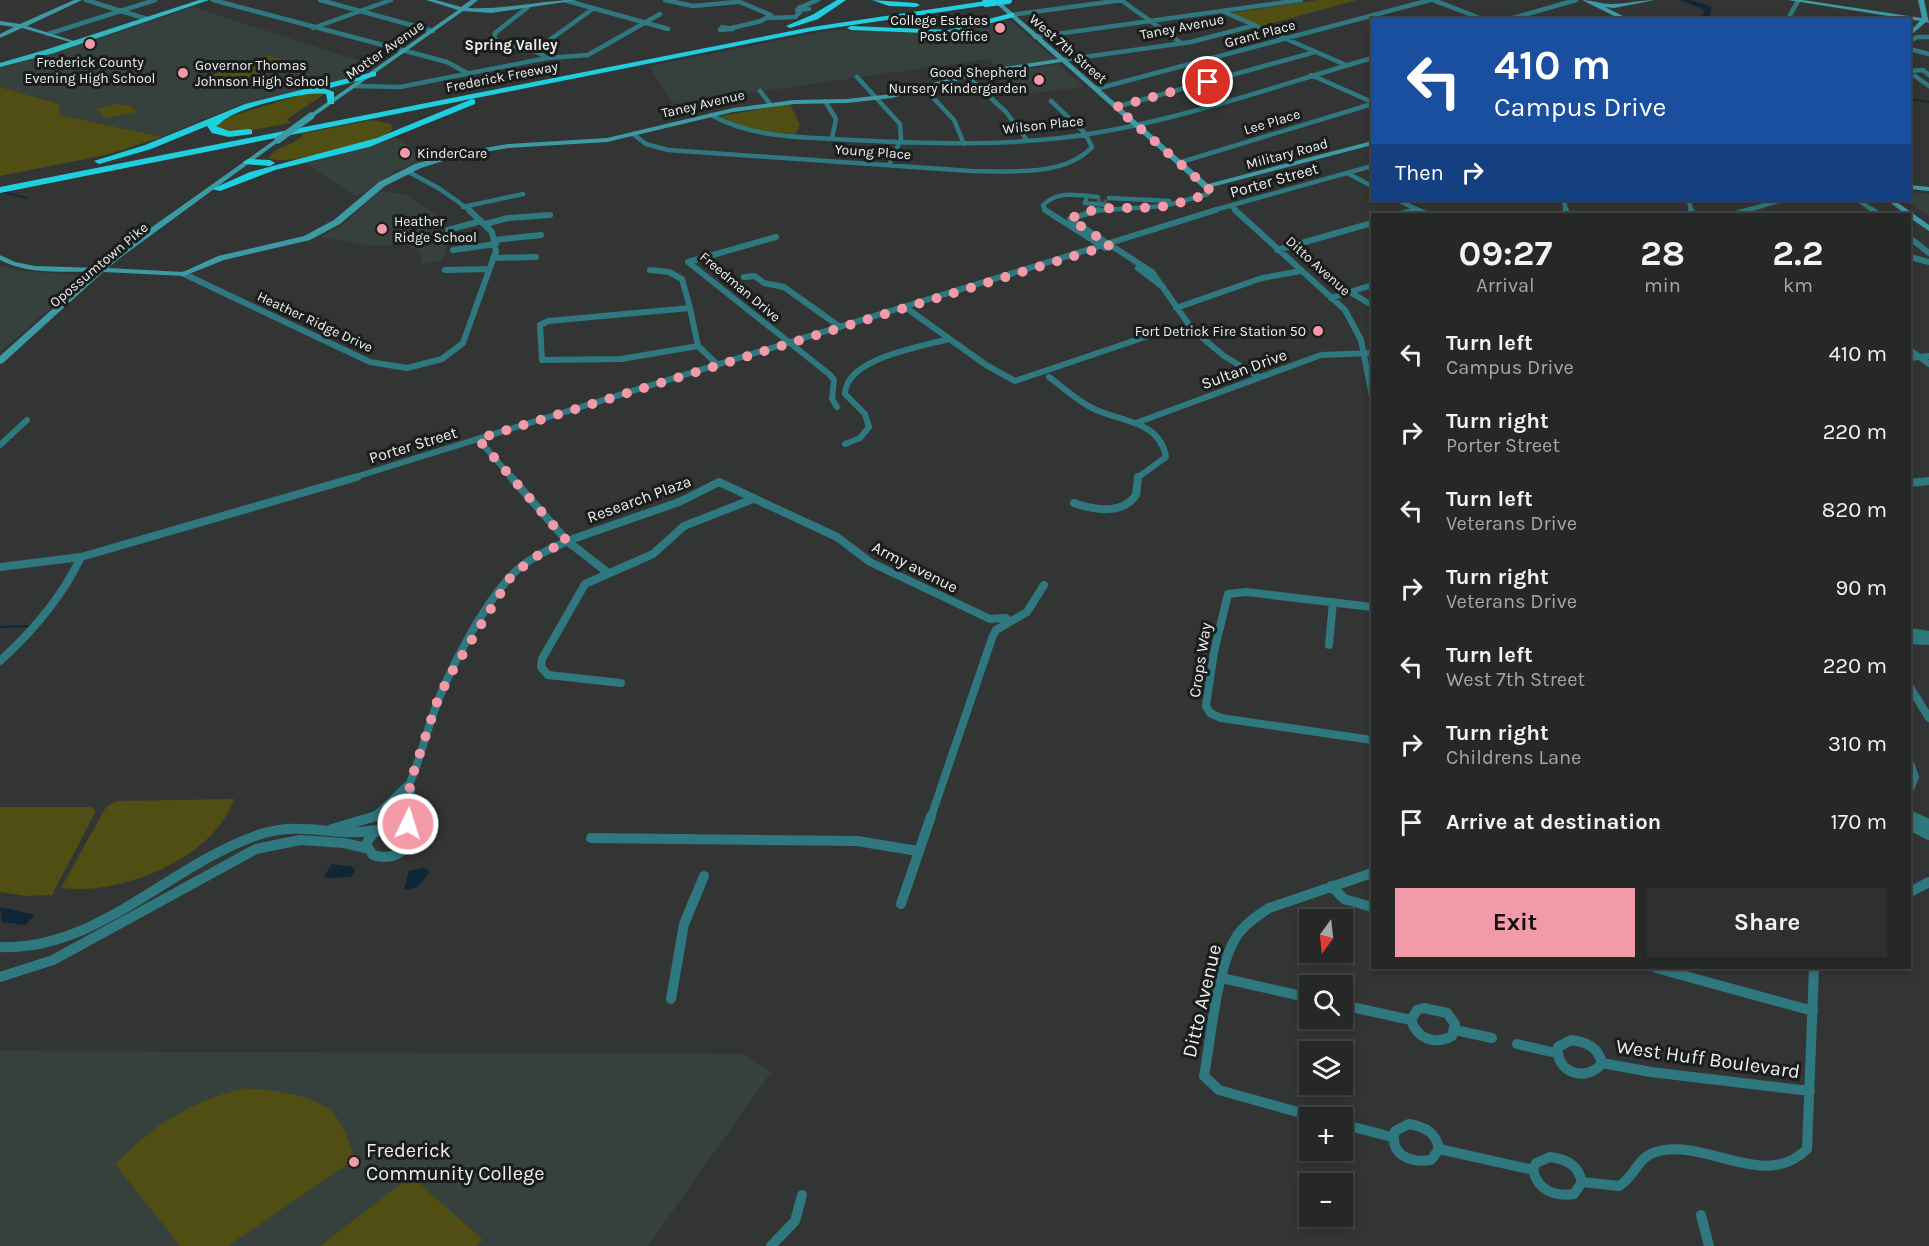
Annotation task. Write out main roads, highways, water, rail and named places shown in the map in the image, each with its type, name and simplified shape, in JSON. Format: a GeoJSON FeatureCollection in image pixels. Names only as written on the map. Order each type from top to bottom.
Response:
{"type":"FeatureCollection","features":[{"type":"Feature","properties":{"kind":"highway"},"geometry":{"type":"LineString","coordinates":[[788,28],[815,17],[842,0]]}},
{"type":"Feature","properties":{"kind":"highway"},"geometry":{"type":"LineString","coordinates":[[876,0],[898,5],[945,6]]}},
{"type":"Feature","properties":{"kind":"highway","name":"Frederick Freeway"},"geometry":{"type":"LineString","coordinates":[[0,190],[771,37],[972,0]]}},
{"type":"Feature","properties":{"kind":"highway","name":"Frederick Freeway"},"geometry":{"type":"LineString","coordinates":[[0,183],[788,28],[945,6],[1010,0]]}},
{"type":"Feature","properties":{"kind":"highway"},"geometry":{"type":"LineString","coordinates":[[771,37],[844,28],[948,32],[991,20],[1013,17],[996,16],[955,29],[934,28],[922,22],[923,16],[945,6]]}},
{"type":"Feature","properties":{"kind":"highway"},"geometry":{"type":"LineString","coordinates":[[63,171],[142,149],[254,104],[373,74]]}},
{"type":"Feature","properties":{"kind":"highway"},"geometry":{"type":"LineString","coordinates":[[280,128],[230,134],[215,131],[211,126],[217,120],[237,112],[315,89],[355,86],[328,85]]}},
{"type":"Feature","properties":{"kind":"highway"},"geometry":{"type":"LineString","coordinates":[[253,163],[279,164],[365,145],[404,132],[480,99],[532,85]]}},
{"type":"Feature","properties":{"kind":"highway"},"geometry":{"type":"LineString","coordinates":[[315,89],[330,92],[331,102]]}},
{"type":"Feature","properties":{"kind":"highway"},"geometry":{"type":"LineString","coordinates":[[217,188],[279,164],[388,135],[394,126],[389,122],[373,119],[327,125]]}},
{"type":"Feature","properties":{"kind":"highway"},"geometry":{"type":"LineString","coordinates":[[261,153],[268,160],[279,164]]}},
{"type":"Feature","properties":{"kind":"main road"},"geometry":{"type":"LineString","coordinates":[[0,65],[75,44],[206,0]]}},
{"type":"Feature","properties":{"kind":"water"},"geometry":{"type":"Polygon","coordinates":[[[332,864],[353,867],[355,871],[351,877],[324,877],[332,864]]]}},
{"type":"Feature","properties":{"kind":"water"},"geometry":{"type":"Polygon","coordinates":[[[424,868],[430,872],[420,885],[404,889],[409,871],[424,868]]]}},
{"type":"Feature","properties":{"kind":"water"},"geometry":{"type":"Polygon","coordinates":[[[0,907],[35,915],[25,925],[2,922],[0,907]]]}},
{"type":"Feature","properties":{"kind":"waterway"},"geometry":{"type":"LineString","coordinates":[[1684,0],[1709,9],[1705,18]]}},
{"type":"Feature","properties":{"kind":"waterway"},"geometry":{"type":"LineString","coordinates":[[1911,99],[1929,102]]}},
{"type":"Feature","properties":{"kind":"waterway"},"geometry":{"type":"LineString","coordinates":[[3,192],[26,198]]}},
{"type":"Feature","properties":{"kind":"waterway"},"geometry":{"type":"LineString","coordinates":[[0,627],[29,626]]}},
{"type":"Feature","properties":{"kind":"tunnel"},"geometry":{"type":"LineString","coordinates":[[1097,201],[1108,202]]}},
{"type":"Feature","properties":{"kind":"place","name":"College Estates Post Office"},"geometry":{"type":"Point","coordinates":[1000,28]}},
{"type":"Feature","properties":{"kind":"place","name":"Frederick County Evening High School"},"geometry":{"type":"Point","coordinates":[90,44]}},
{"type":"Feature","properties":{"kind":"place","name":"Governor Thomas Johnson High School"},"geometry":{"type":"Point","coordinates":[183,73]}},
{"type":"Feature","properties":{"kind":"place","name":"Good Shepherd Nursery Kindergarden"},"geometry":{"type":"Point","coordinates":[1039,80]}},
{"type":"Feature","properties":{"kind":"place","name":"KinderCare"},"geometry":{"type":"Point","coordinates":[405,153]}},
{"type":"Feature","properties":{"kind":"place","name":"Heather Ridge School"},"geometry":{"type":"Point","coordinates":[382,229]}},
{"type":"Feature","properties":{"kind":"place","name":"Fort Detrick Fire Station 50"},"geometry":{"type":"Point","coordinates":[1318,331]}},
{"type":"Feature","properties":{"kind":"place","name":"Frederick Community College"},"geometry":{"type":"Point","coordinates":[354,1162]}},
{"type":"Feature","properties":{"kind":"district","name":"Spring Valley"},"geometry":{"type":"Point","coordinates":[511,45]}}]}
